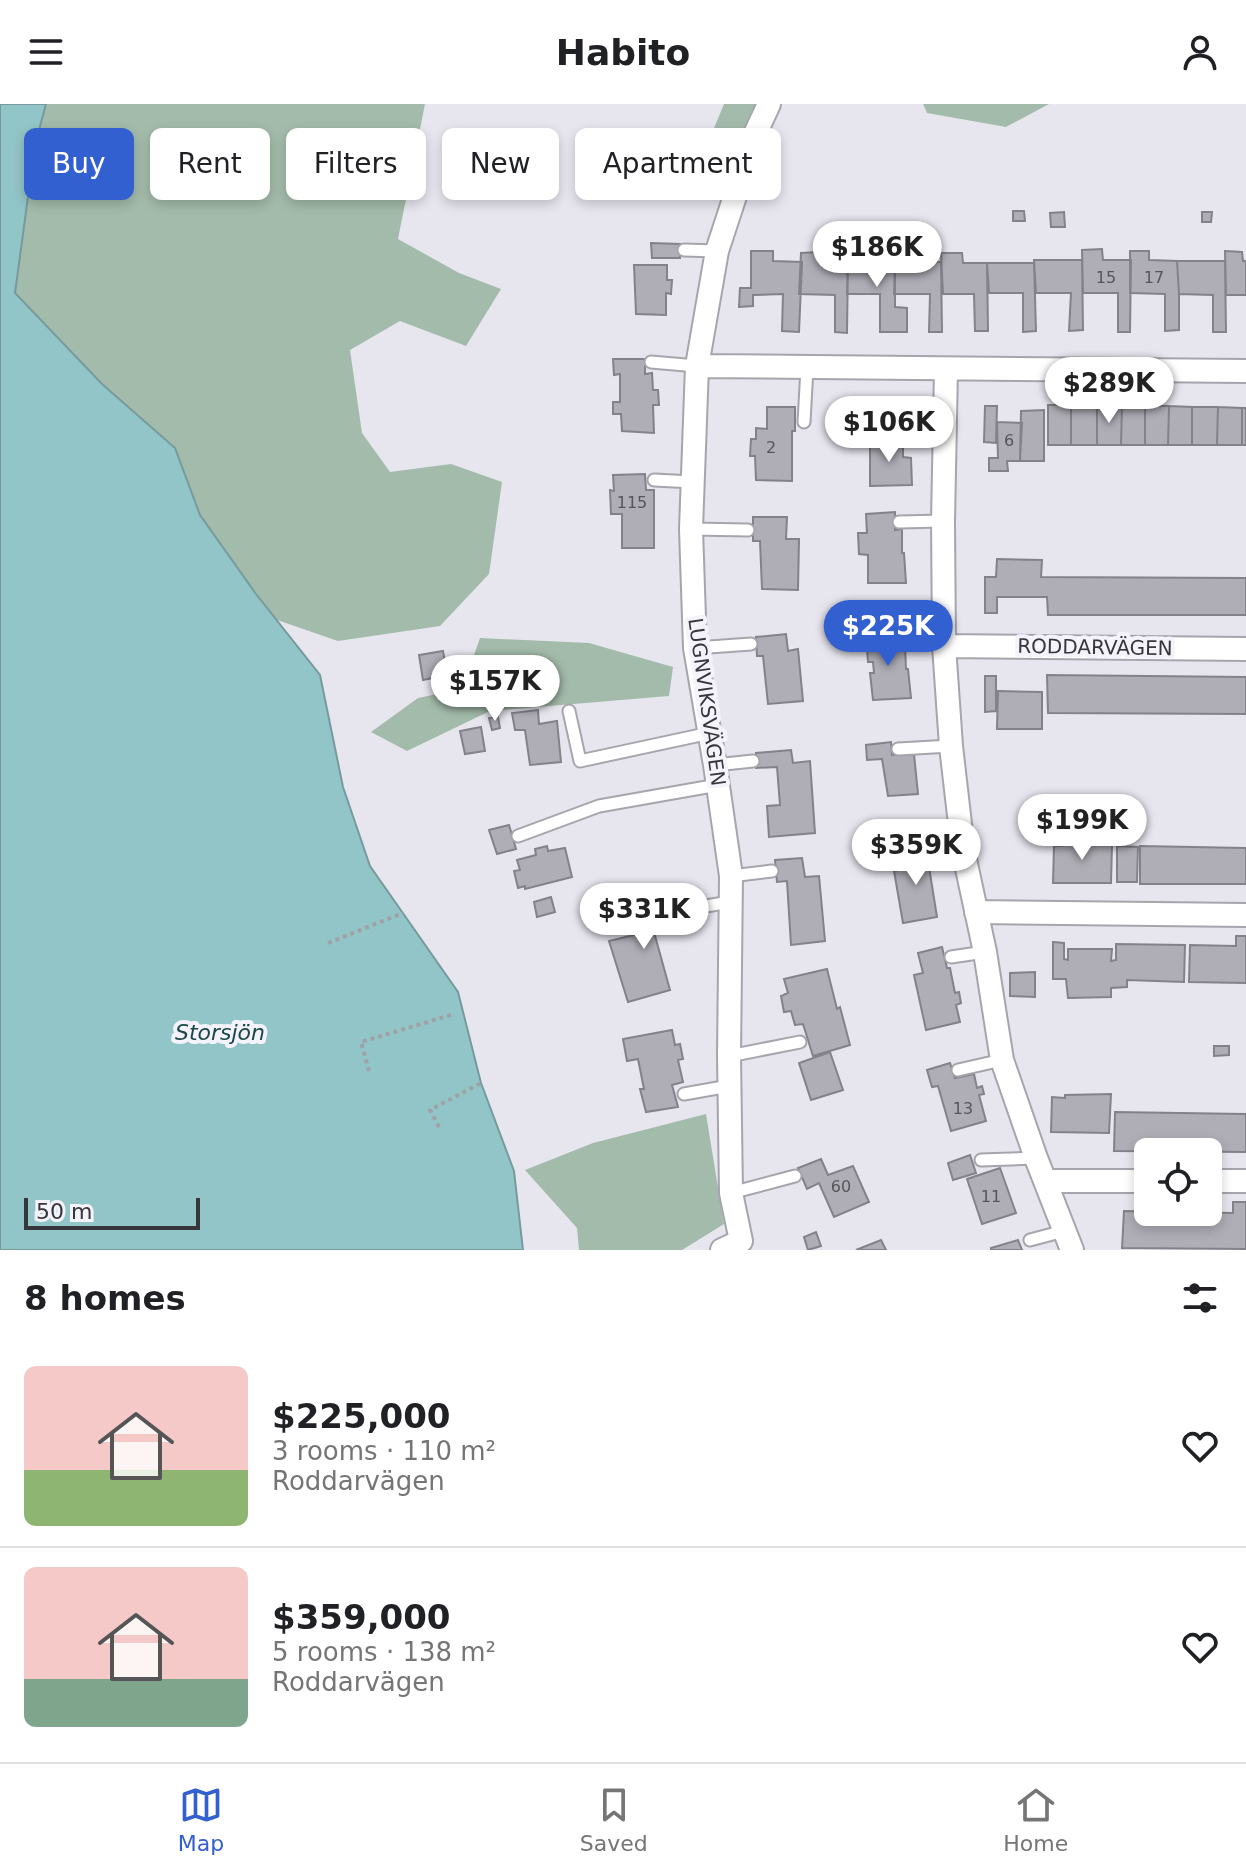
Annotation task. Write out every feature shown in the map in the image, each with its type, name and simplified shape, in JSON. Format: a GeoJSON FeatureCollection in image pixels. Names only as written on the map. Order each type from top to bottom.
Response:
{"type":"FeatureCollection","features":[{"type":"Feature","properties":{"kind":"street","name":"LUGNVIKSVÄGEN"},"geometry":{"type":"LineString","coordinates":[[736,1247],[731,1193],[729,1086],[731,876],[695,648],[691,529],[697,366],[717,251],[756,132],[769,104]]}},
{"type":"Feature","properties":{"kind":"street"},"geometry":{"type":"LineString","coordinates":[[697,366],[1246,371]]}},
{"type":"Feature","properties":{"kind":"street"},"geometry":{"type":"LineString","coordinates":[[946,369],[944,642],[951,746],[963,850],[985,952],[1002,1060],[1068,1240]]}},
{"type":"Feature","properties":{"kind":"street","name":"RODDARVÄGEN"},"geometry":{"type":"LineString","coordinates":[[944,642],[1246,649]]}},
{"type":"Feature","properties":{"kind":"street"},"geometry":{"type":"LineString","coordinates":[[976,912],[1246,915]]}},
{"type":"Feature","properties":{"kind":"street"},"geometry":{"type":"LineString","coordinates":[[1045,1181],[1134,1181]]}},
{"type":"Feature","properties":{"kind":"street"},"geometry":{"type":"LineString","coordinates":[[1222,1181],[1246,1181]]}},
{"type":"Feature","properties":{"kind":"lane"},"geometry":{"type":"LineString","coordinates":[[684,250],[717,251]]}},
{"type":"Feature","properties":{"kind":"lane"},"geometry":{"type":"LineString","coordinates":[[651,362],[697,366]]}},
{"type":"Feature","properties":{"kind":"lane"},"geometry":{"type":"LineString","coordinates":[[804,422],[807,368]]}},
{"type":"Feature","properties":{"kind":"lane"},"geometry":{"type":"LineString","coordinates":[[892,417],[945,418]]}},
{"type":"Feature","properties":{"kind":"lane"},"geometry":{"type":"LineString","coordinates":[[654,480],[693,482]]}},
{"type":"Feature","properties":{"kind":"lane"},"geometry":{"type":"LineString","coordinates":[[899,522],[943,521]]}},
{"type":"Feature","properties":{"kind":"lane"},"geometry":{"type":"LineString","coordinates":[[691,529],[748,530]]}},
{"type":"Feature","properties":{"kind":"lane"},"geometry":{"type":"LineString","coordinates":[[897,640],[944,642]]}},
{"type":"Feature","properties":{"kind":"lane"},"geometry":{"type":"LineString","coordinates":[[695,648],[751,644]]}},
{"type":"Feature","properties":{"kind":"lane"},"geometry":{"type":"LineString","coordinates":[[569,711],[580,761],[710,733]]}},
{"type":"Feature","properties":{"kind":"lane"},"geometry":{"type":"LineString","coordinates":[[898,749],[951,746]]}},
{"type":"Feature","properties":{"kind":"lane"},"geometry":{"type":"LineString","coordinates":[[518,836],[599,806],[716,775],[753,761]]}},
{"type":"Feature","properties":{"kind":"lane"},"geometry":{"type":"LineString","coordinates":[[937,854],[963,850]]}},
{"type":"Feature","properties":{"kind":"lane"},"geometry":{"type":"LineString","coordinates":[[731,876],[772,871]]}},
{"type":"Feature","properties":{"kind":"lane"},"geometry":{"type":"LineString","coordinates":[[682,910],[730,902]]}},
{"type":"Feature","properties":{"kind":"lane"},"geometry":{"type":"LineString","coordinates":[[951,957],[985,952]]}},
{"type":"Feature","properties":{"kind":"lane"},"geometry":{"type":"LineString","coordinates":[[729,1056],[800,1042]]}},
{"type":"Feature","properties":{"kind":"lane"},"geometry":{"type":"LineString","coordinates":[[958,1070],[1002,1060]]}},
{"type":"Feature","properties":{"kind":"lane"},"geometry":{"type":"LineString","coordinates":[[684,1094],[729,1086]]}},
{"type":"Feature","properties":{"kind":"lane"},"geometry":{"type":"LineString","coordinates":[[981,1160],[1036,1158]]}},
{"type":"Feature","properties":{"kind":"lane"},"geometry":{"type":"LineString","coordinates":[[731,1193],[795,1176]]}},
{"type":"Feature","properties":{"kind":"lane"},"geometry":{"type":"LineString","coordinates":[[1030,1240],[1068,1240]]}},
{"type":"Feature","properties":{"kind":"path"},"geometry":{"type":"LineString","coordinates":[[328,943],[403,913]]}},
{"type":"Feature","properties":{"kind":"path"},"geometry":{"type":"LineString","coordinates":[[369,1071],[361,1042],[454,1014]]}},
{"type":"Feature","properties":{"kind":"path"},"geometry":{"type":"LineString","coordinates":[[439,1127],[430,1110],[481,1083]]}},
{"type":"Feature","properties":{"kind":"green space"},"geometry":{"type":"Polygon","coordinates":[[[46,104],[425,104],[420,128],[286,128],[286,200],[406,200],[398,239],[459,273],[501,289],[466,346],[400,321],[350,350],[362,433],[390,472],[451,464],[502,482],[489,574],[440,626],[338,641],[277,620],[256,594],[200,515],[174,448],[102,384],[15,293],[28,200],[134,200],[134,128],[40,128],[46,104]]]}},
{"type":"Feature","properties":{"kind":"green space"},"geometry":{"type":"Polygon","coordinates":[[[724,104],[755,104],[746,128],[714,128],[724,104]]]}},
{"type":"Feature","properties":{"kind":"green space"},"geometry":{"type":"Polygon","coordinates":[[[923,104],[1049,104],[1006,127],[927,113],[923,104]]]}},
{"type":"Feature","properties":{"kind":"green space"},"geometry":{"type":"Polygon","coordinates":[[[480,638],[589,643],[673,667],[669,696],[490,711],[407,751],[371,732],[418,698],[462,689],[480,638]]]}},
{"type":"Feature","properties":{"kind":"green space"},"geometry":{"type":"Polygon","coordinates":[[[706,1114],[724,1224],[682,1250],[579,1250],[577,1228],[525,1170],[593,1143],[706,1114]]]}},
{"type":"Feature","properties":{"kind":"water","name":"Storsjön"},"geometry":{"type":"Polygon","coordinates":[[[0,104],[46,104],[40,128],[24,128],[24,200],[28,200],[15,293],[102,384],[175,448],[200,515],[256,594],[320,675],[343,787],[370,866],[458,992],[481,1083],[514,1171],[523,1250],[0,1250],[0,104]]]}},
{"type":"Feature","properties":{"kind":"building"},"geometry":{"type":"Polygon","coordinates":[[[1013,211],[1024,211],[1025,221],[1013,221],[1013,211]]]}},
{"type":"Feature","properties":{"kind":"building"},"geometry":{"type":"Polygon","coordinates":[[[1064,212],[1065,227],[1051,227],[1050,213],[1064,212]]]}},
{"type":"Feature","properties":{"kind":"building"},"geometry":{"type":"Polygon","coordinates":[[[1202,212],[1212,212],[1211,222],[1202,222],[1202,212]]]}},
{"type":"Feature","properties":{"kind":"building"},"geometry":{"type":"Polygon","coordinates":[[[881,234],[891,234],[891,243],[881,242],[881,234]]]}},
{"type":"Feature","properties":{"kind":"building"},"geometry":{"type":"Polygon","coordinates":[[[651,243],[680,244],[680,258],[652,258],[651,243]]]}},
{"type":"Feature","properties":{"kind":"building"},"geometry":{"type":"Polygon","coordinates":[[[1102,249],[1103,260],[1131,260],[1130,332],[1118,332],[1118,293],[1083,293],[1082,250],[1102,249]]]}},
{"type":"Feature","properties":{"kind":"building"},"geometry":{"type":"Polygon","coordinates":[[[751,251],[773,251],[773,261],[802,262],[799,332],[782,331],[783,294],[753,295],[753,306],[739,307],[740,288],[751,288],[751,251]]]}},
{"type":"Feature","properties":{"kind":"building"},"geometry":{"type":"Polygon","coordinates":[[[1130,251],[1149,251],[1149,260],[1177,261],[1179,330],[1165,331],[1165,294],[1130,293],[1130,251]]]}},
{"type":"Feature","properties":{"kind":"building"},"geometry":{"type":"Polygon","coordinates":[[[1225,251],[1242,252],[1243,261],[1246,261],[1246,295],[1226,295],[1225,251]]]}},
{"type":"Feature","properties":{"kind":"building"},"geometry":{"type":"Polygon","coordinates":[[[819,252],[820,262],[848,262],[847,333],[835,332],[835,295],[799,294],[801,253],[819,252]]]}},
{"type":"Feature","properties":{"kind":"building"},"geometry":{"type":"Polygon","coordinates":[[[848,252],[868,252],[869,262],[895,262],[895,307],[907,308],[907,332],[880,332],[880,294],[847,294],[848,252]]]}},
{"type":"Feature","properties":{"kind":"building"},"geometry":{"type":"Polygon","coordinates":[[[941,253],[962,253],[963,263],[987,263],[988,331],[975,331],[974,294],[943,294],[941,253]]]}},
{"type":"Feature","properties":{"kind":"building"},"geometry":{"type":"Polygon","coordinates":[[[1034,260],[1082,260],[1083,330],[1069,331],[1071,293],[1036,293],[1034,260]]]}},
{"type":"Feature","properties":{"kind":"building"},"geometry":{"type":"Polygon","coordinates":[[[1177,261],[1225,261],[1226,332],[1213,332],[1213,295],[1179,294],[1177,261]]]}},
{"type":"Feature","properties":{"kind":"building"},"geometry":{"type":"Polygon","coordinates":[[[895,262],[941,262],[942,332],[929,332],[930,294],[894,294],[895,262]]]}},
{"type":"Feature","properties":{"kind":"building"},"geometry":{"type":"Polygon","coordinates":[[[987,263],[1034,263],[1036,331],[1023,332],[1023,293],[989,293],[987,263]]]}},
{"type":"Feature","properties":{"kind":"building"},"geometry":{"type":"Polygon","coordinates":[[[634,265],[667,265],[667,280],[672,280],[671,294],[666,293],[666,315],[636,314],[634,265]]]}},
{"type":"Feature","properties":{"kind":"building"},"geometry":{"type":"Polygon","coordinates":[[[613,359],[645,359],[645,374],[652,373],[653,390],[658,390],[659,405],[653,405],[654,433],[622,431],[621,414],[613,414],[613,402],[620,402],[620,374],[614,375],[613,359]]]}},
{"type":"Feature","properties":{"kind":"building"},"geometry":{"type":"Polygon","coordinates":[[[1048,405],[1071,405],[1071,445],[1048,445],[1048,405]]]}},
{"type":"Feature","properties":{"kind":"building"},"geometry":{"type":"Polygon","coordinates":[[[1071,405],[1097,406],[1097,445],[1071,445],[1071,405]]]}},
{"type":"Feature","properties":{"kind":"building"},"geometry":{"type":"Polygon","coordinates":[[[985,406],[997,406],[996,443],[984,442],[985,406]]]}},
{"type":"Feature","properties":{"kind":"building"},"geometry":{"type":"Polygon","coordinates":[[[1097,406],[1122,406],[1121,445],[1097,445],[1097,406]]]}},
{"type":"Feature","properties":{"kind":"building"},"geometry":{"type":"Polygon","coordinates":[[[1122,406],[1145,406],[1145,445],[1121,445],[1122,406]]]}},
{"type":"Feature","properties":{"kind":"building"},"geometry":{"type":"Polygon","coordinates":[[[1145,406],[1169,406],[1168,445],[1145,445],[1145,406]]]}},
{"type":"Feature","properties":{"kind":"building"},"geometry":{"type":"Polygon","coordinates":[[[1169,406],[1192,407],[1192,445],[1168,445],[1169,406]]]}},
{"type":"Feature","properties":{"kind":"building"},"geometry":{"type":"Polygon","coordinates":[[[767,407],[795,407],[792,481],[756,480],[755,456],[750,456],[751,439],[756,439],[756,428],[767,429],[767,407]]]}},
{"type":"Feature","properties":{"kind":"building"},"geometry":{"type":"Polygon","coordinates":[[[1192,407],[1218,407],[1217,445],[1192,445],[1192,407]]]}},
{"type":"Feature","properties":{"kind":"building"},"geometry":{"type":"Polygon","coordinates":[[[1218,407],[1242,408],[1242,445],[1217,445],[1218,407]]]}},
{"type":"Feature","properties":{"kind":"building"},"geometry":{"type":"Polygon","coordinates":[[[1242,408],[1246,408],[1246,445],[1242,445],[1242,408]]]}},
{"type":"Feature","properties":{"kind":"building"},"geometry":{"type":"Polygon","coordinates":[[[1044,410],[1044,461],[1020,461],[1021,411],[1044,410]]]}},
{"type":"Feature","properties":{"kind":"building"},"geometry":{"type":"Polygon","coordinates":[[[997,422],[1022,423],[1020,461],[1007,461],[1008,471],[989,471],[989,458],[998,458],[997,422]]]}},
{"type":"Feature","properties":{"kind":"building"},"geometry":{"type":"Polygon","coordinates":[[[870,439],[903,439],[903,457],[911,458],[912,485],[870,486],[870,439]]]}},
{"type":"Feature","properties":{"kind":"building"},"geometry":{"type":"Polygon","coordinates":[[[645,474],[646,490],[654,490],[654,548],[622,548],[622,514],[611,514],[613,475],[645,474]]]}},
{"type":"Feature","properties":{"kind":"building"},"geometry":{"type":"Polygon","coordinates":[[[895,512],[895,530],[902,529],[906,583],[868,583],[868,555],[859,554],[858,533],[867,533],[866,514],[895,512]]]}},
{"type":"Feature","properties":{"kind":"building"},"geometry":{"type":"Polygon","coordinates":[[[753,517],[787,517],[786,539],[799,539],[798,590],[762,589],[760,541],[753,541],[753,517]]]}},
{"type":"Feature","properties":{"kind":"building"},"geometry":{"type":"Polygon","coordinates":[[[997,559],[1042,560],[1041,577],[1246,578],[1246,615],[1048,615],[1047,597],[997,597],[997,613],[985,613],[985,577],[996,577],[997,559]]]}},
{"type":"Feature","properties":{"kind":"building"},"geometry":{"type":"Polygon","coordinates":[[[892,632],[893,646],[905,646],[911,698],[873,700],[870,673],[874,673],[873,662],[868,662],[866,634],[892,632]]]}},
{"type":"Feature","properties":{"kind":"building"},"geometry":{"type":"Polygon","coordinates":[[[786,634],[788,651],[798,649],[803,701],[768,704],[763,656],[757,656],[756,637],[786,634]]]}},
{"type":"Feature","properties":{"kind":"building"},"geometry":{"type":"Polygon","coordinates":[[[443,651],[447,675],[423,680],[419,655],[443,651]]]}},
{"type":"Feature","properties":{"kind":"building"},"geometry":{"type":"Polygon","coordinates":[[[1047,675],[1246,677],[1246,714],[1048,713],[1047,675]]]}},
{"type":"Feature","properties":{"kind":"building"},"geometry":{"type":"Polygon","coordinates":[[[985,676],[996,676],[996,711],[985,712],[985,676]]]}},
{"type":"Feature","properties":{"kind":"building"},"geometry":{"type":"Polygon","coordinates":[[[998,691],[1042,692],[1042,729],[997,729],[998,691]]]}},
{"type":"Feature","properties":{"kind":"building"},"geometry":{"type":"Polygon","coordinates":[[[538,710],[539,724],[557,721],[561,762],[530,765],[525,730],[515,730],[512,713],[538,710]]]}},
{"type":"Feature","properties":{"kind":"building"},"geometry":{"type":"Polygon","coordinates":[[[498,717],[500,728],[492,730],[489,718],[498,717]]]}},
{"type":"Feature","properties":{"kind":"building"},"geometry":{"type":"Polygon","coordinates":[[[481,727],[485,751],[465,754],[460,731],[481,727]]]}},
{"type":"Feature","properties":{"kind":"building"},"geometry":{"type":"Polygon","coordinates":[[[891,742],[892,755],[914,754],[918,794],[888,796],[882,759],[867,760],[866,745],[891,742]]]}},
{"type":"Feature","properties":{"kind":"building"},"geometry":{"type":"Polygon","coordinates":[[[791,750],[793,763],[810,761],[815,833],[769,837],[767,806],[780,805],[777,767],[756,768],[756,753],[791,750]]]}},
{"type":"Feature","properties":{"kind":"building"},"geometry":{"type":"Polygon","coordinates":[[[509,825],[516,849],[497,854],[489,830],[509,825]]]}},
{"type":"Feature","properties":{"kind":"building"},"geometry":{"type":"Polygon","coordinates":[[[1069,834],[1091,834],[1091,845],[1112,845],[1111,883],[1053,883],[1054,846],[1069,845],[1069,834]]]}},
{"type":"Feature","properties":{"kind":"building"},"geometry":{"type":"Polygon","coordinates":[[[547,846],[548,851],[565,848],[572,877],[518,888],[514,871],[520,870],[517,860],[536,855],[535,849],[547,846]]]}},
{"type":"Feature","properties":{"kind":"building"},"geometry":{"type":"Polygon","coordinates":[[[1117,846],[1138,847],[1137,882],[1117,882],[1117,846]]]}},
{"type":"Feature","properties":{"kind":"building"},"geometry":{"type":"Polygon","coordinates":[[[1140,846],[1246,848],[1246,884],[1140,884],[1140,846]]]}},
{"type":"Feature","properties":{"kind":"building"},"geometry":{"type":"Polygon","coordinates":[[[931,848],[934,867],[929,867],[937,917],[903,923],[894,871],[908,868],[905,851],[931,848]]]}},
{"type":"Feature","properties":{"kind":"building"},"geometry":{"type":"Polygon","coordinates":[[[802,858],[805,877],[819,876],[825,941],[791,945],[787,881],[777,882],[775,860],[802,858]]]}},
{"type":"Feature","properties":{"kind":"building"},"geometry":{"type":"Polygon","coordinates":[[[551,897],[555,912],[537,917],[534,902],[551,897]]]}},
{"type":"Feature","properties":{"kind":"building"},"geometry":{"type":"Polygon","coordinates":[[[671,897],[678,926],[654,932],[670,990],[628,1002],[609,941],[638,934],[631,907],[671,897]]]}},
{"type":"Feature","properties":{"kind":"building"},"geometry":{"type":"Polygon","coordinates":[[[1236,936],[1246,936],[1246,983],[1189,982],[1190,945],[1236,946],[1236,936]]]}},
{"type":"Feature","properties":{"kind":"building"},"geometry":{"type":"Polygon","coordinates":[[[1053,942],[1064,943],[1064,959],[1068,960],[1068,949],[1112,949],[1111,961],[1116,960],[1116,944],[1185,945],[1184,982],[1127,980],[1127,987],[1111,988],[1111,997],[1068,998],[1066,979],[1053,979],[1053,942]]]}},
{"type":"Feature","properties":{"kind":"building"},"geometry":{"type":"Polygon","coordinates":[[[942,947],[955,993],[959,992],[961,1003],[956,1005],[960,1022],[926,1030],[914,975],[923,973],[918,953],[942,947]]]}},
{"type":"Feature","properties":{"kind":"building"},"geometry":{"type":"Polygon","coordinates":[[[827,969],[850,1045],[813,1056],[803,1024],[795,1025],[791,1011],[784,1012],[781,996],[788,993],[784,979],[827,969]]]}},
{"type":"Feature","properties":{"kind":"building"},"geometry":{"type":"Polygon","coordinates":[[[1035,972],[1035,997],[1010,996],[1010,973],[1035,972]]]}},
{"type":"Feature","properties":{"kind":"building"},"geometry":{"type":"Polygon","coordinates":[[[672,1030],[675,1045],[680,1044],[683,1059],[678,1060],[683,1082],[672,1085],[678,1107],[646,1112],[640,1089],[644,1089],[638,1059],[627,1061],[623,1039],[672,1030]]]}},
{"type":"Feature","properties":{"kind":"building"},"geometry":{"type":"Polygon","coordinates":[[[1214,1046],[1229,1046],[1229,1055],[1214,1056],[1214,1046]]]}},
{"type":"Feature","properties":{"kind":"building"},"geometry":{"type":"Polygon","coordinates":[[[830,1052],[843,1090],[811,1100],[799,1063],[830,1052]]]}},
{"type":"Feature","properties":{"kind":"building"},"geometry":{"type":"Polygon","coordinates":[[[950,1063],[955,1078],[974,1074],[977,1088],[982,1086],[984,1094],[979,1095],[986,1121],[951,1131],[938,1086],[932,1087],[927,1070],[950,1063]]]}},
{"type":"Feature","properties":{"kind":"building"},"geometry":{"type":"Polygon","coordinates":[[[1111,1094],[1109,1133],[1051,1132],[1052,1097],[1111,1094]]]}},
{"type":"Feature","properties":{"kind":"building"},"geometry":{"type":"Polygon","coordinates":[[[1115,1112],[1246,1114],[1246,1152],[1222,1152],[1222,1138],[1134,1138],[1134,1151],[1114,1151],[1115,1112]]]}},
{"type":"Feature","properties":{"kind":"building"},"geometry":{"type":"Polygon","coordinates":[[[970,1155],[976,1173],[953,1180],[948,1163],[970,1155]]]}},
{"type":"Feature","properties":{"kind":"building"},"geometry":{"type":"Polygon","coordinates":[[[821,1159],[828,1175],[853,1166],[869,1202],[834,1217],[819,1183],[807,1189],[798,1168],[821,1159]]]}},
{"type":"Feature","properties":{"kind":"building"},"geometry":{"type":"Polygon","coordinates":[[[1000,1168],[1016,1213],[982,1224],[967,1179],[1000,1168]]]}},
{"type":"Feature","properties":{"kind":"building"},"geometry":{"type":"Polygon","coordinates":[[[1233,1202],[1246,1202],[1246,1249],[1122,1248],[1124,1211],[1134,1211],[1134,1226],[1222,1226],[1222,1213],[1233,1213],[1233,1202]]]}},
{"type":"Feature","properties":{"kind":"building"},"geometry":{"type":"Polygon","coordinates":[[[816,1232],[821,1246],[808,1250],[804,1237],[816,1232]]]}},
{"type":"Feature","properties":{"kind":"building"},"geometry":{"type":"Polygon","coordinates":[[[881,1240],[886,1250],[856,1250],[881,1240]]]}},
{"type":"Feature","properties":{"kind":"building"},"geometry":{"type":"Polygon","coordinates":[[[1018,1240],[1022,1250],[991,1250],[991,1248],[1018,1240]]]}}]}
